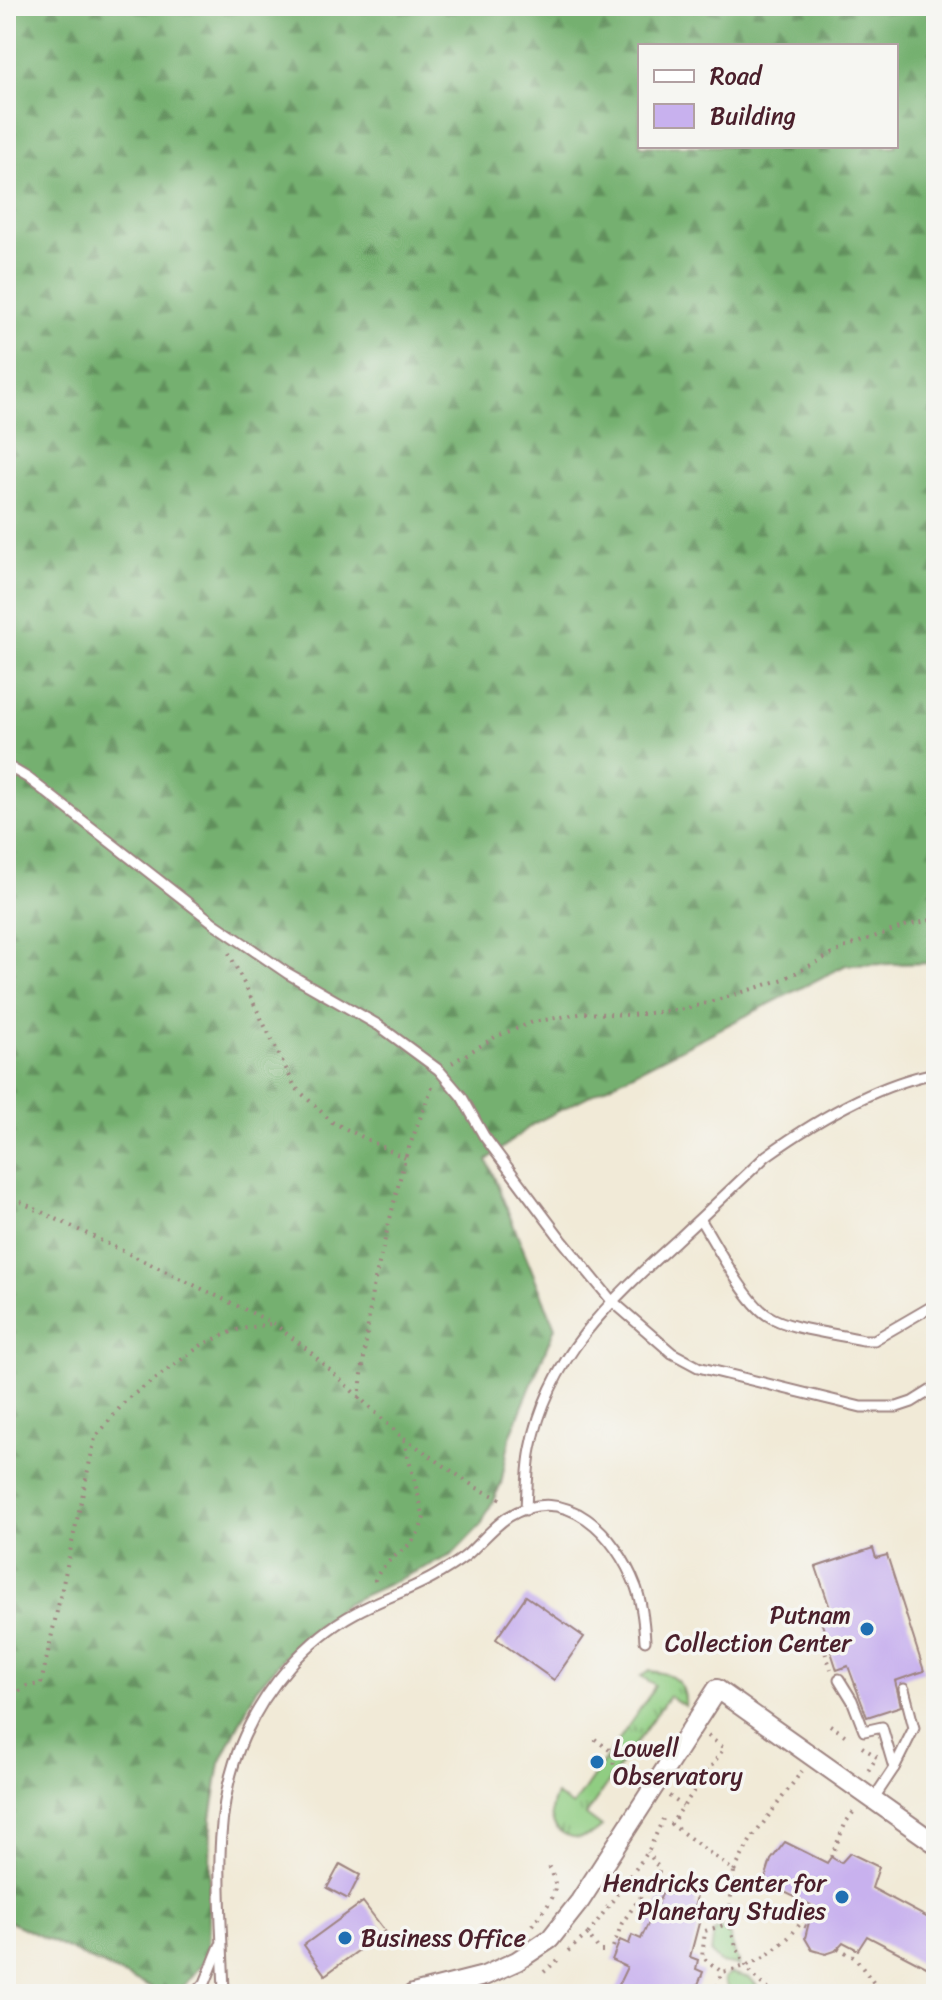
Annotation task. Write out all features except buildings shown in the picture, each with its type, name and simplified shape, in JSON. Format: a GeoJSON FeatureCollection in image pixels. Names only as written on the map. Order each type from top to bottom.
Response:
{"type":"FeatureCollection","features":[{"type":"Feature","properties":{"kind":"street"},"geometry":{"type":"LineString","coordinates":[[413,1994],[484,1976],[517,1961],[550,1939],[580,1901],[717,1689],[866,1801],[936,1844]]}},
{"type":"Feature","properties":{"kind":"lane"},"geometry":{"type":"LineString","coordinates":[[6,765],[28,778],[215,924],[287,973],[378,1025],[439,1070],[462,1097],[484,1136],[535,1206],[611,1300],[672,1353],[698,1367],[861,1407],[897,1407],[936,1387]]}},
{"type":"Feature","properties":{"kind":"lane"},"geometry":{"type":"LineString","coordinates":[[526,1510],[531,1448],[545,1405],[579,1338],[611,1300],[766,1156],[792,1138],[897,1083],[936,1073]]}},
{"type":"Feature","properties":{"kind":"lane"},"geometry":{"type":"LineString","coordinates":[[700,1219],[753,1302],[766,1315],[780,1322],[874,1340],[936,1304]]}},
{"type":"Feature","properties":{"kind":"lane"},"geometry":{"type":"LineString","coordinates":[[224,1994],[222,1824],[229,1779],[243,1737],[277,1680],[320,1638],[353,1614],[435,1576],[466,1556],[509,1516],[542,1505],[558,1505],[597,1525],[615,1546],[636,1587],[643,1614],[645,1641]]}},
{"type":"Feature","properties":{"kind":"lane"},"geometry":{"type":"LineString","coordinates":[[839,1679],[852,1700],[864,1731],[882,1727],[894,1768]]}},
{"type":"Feature","properties":{"kind":"lane"},"geometry":{"type":"LineString","coordinates":[[866,1801],[894,1768],[914,1728],[904,1689]]}},
{"type":"Feature","properties":{"kind":"lane"},"geometry":{"type":"LineString","coordinates":[[195,1994],[210,1972],[223,1939]]}},
{"type":"Feature","properties":{"kind":"path"},"geometry":{"type":"LineString","coordinates":[[925,6],[936,44]]}},
{"type":"Feature","properties":{"kind":"path"},"geometry":{"type":"LineString","coordinates":[[359,1399],[372,1292],[405,1158],[439,1070],[495,1037],[533,1022],[584,1013],[631,1015],[686,1009],[784,979],[848,946],[908,925],[936,919]]}},
{"type":"Feature","properties":{"kind":"path"},"geometry":{"type":"LineString","coordinates":[[215,924],[295,1087],[332,1122],[405,1158]]}},
{"type":"Feature","properties":{"kind":"path"},"geometry":{"type":"LineString","coordinates":[[6,1195],[273,1323],[308,1350],[403,1438],[475,1487],[526,1510]]}},
{"type":"Feature","properties":{"kind":"path"},"geometry":{"type":"LineString","coordinates":[[6,1700],[27,1686],[41,1684],[95,1438],[126,1400],[203,1344],[236,1330],[273,1323]]}},
{"type":"Feature","properties":{"kind":"path"},"geometry":{"type":"LineString","coordinates":[[382,1600],[375,1580],[381,1567],[412,1544],[424,1517],[403,1438]]}},
{"type":"Feature","properties":{"kind":"path"},"geometry":{"type":"LineString","coordinates":[[830,1725],[855,1741]]}},
{"type":"Feature","properties":{"kind":"path"},"geometry":{"type":"LineString","coordinates":[[671,1824],[724,1748],[706,1735]]}},
{"type":"Feature","properties":{"kind":"path"},"geometry":{"type":"LineString","coordinates":[[595,1739],[612,1752],[615,1774],[631,1786]]}},
{"type":"Feature","properties":{"kind":"path"},"geometry":{"type":"LineString","coordinates":[[864,1777],[877,1757],[860,1745],[867,1741]]}},
{"type":"Feature","properties":{"kind":"path"},"geometry":{"type":"LineString","coordinates":[[773,1994],[747,1968],[730,1923],[734,1871],[775,1804],[806,1766]]}},
{"type":"Feature","properties":{"kind":"path"},"geometry":{"type":"LineString","coordinates":[[663,1792],[683,1806]]}},
{"type":"Feature","properties":{"kind":"path"},"geometry":{"type":"LineString","coordinates":[[831,1857],[846,1822],[866,1801]]}},
{"type":"Feature","properties":{"kind":"path"},"geometry":{"type":"LineString","coordinates":[[652,1811],[734,1871]]}},
{"type":"Feature","properties":{"kind":"path"},"geometry":{"type":"LineString","coordinates":[[603,1951],[588,1934],[648,1852],[663,1819]]}},
{"type":"Feature","properties":{"kind":"path"},"geometry":{"type":"LineString","coordinates":[[613,1947],[622,1923],[660,1870],[648,1852]]}},
{"type":"Feature","properties":{"kind":"path"},"geometry":{"type":"LineString","coordinates":[[531,1927],[556,1888],[556,1880],[549,1867]]}},
{"type":"Feature","properties":{"kind":"path"},"geometry":{"type":"LineString","coordinates":[[730,1923],[705,1931],[702,1957],[722,1972],[747,1968],[780,1946],[800,1924],[807,1927]]}},
{"type":"Feature","properties":{"kind":"path"},"geometry":{"type":"LineString","coordinates":[[838,1948],[855,1958],[882,1994]]}},
{"type":"Feature","properties":{"kind":"path"},"geometry":{"type":"LineString","coordinates":[[708,1991],[716,1994],[722,1972]]}},
{"type":"Feature","properties":{"kind":"green space"},"geometry":{"type":"Polygon","coordinates":[[[6,6],[936,6],[936,963],[846,965],[533,1124],[487,1160],[555,1327],[510,1437],[501,1484],[481,1525],[452,1555],[347,1603],[301,1638],[256,1689],[220,1763],[211,1818],[208,1957],[177,1994],[164,1994],[6,1920],[6,6]]]}},
{"type":"Feature","properties":{"kind":"green space"},"geometry":{"type":"Polygon","coordinates":[[[650,1671],[665,1674],[681,1685],[685,1706],[669,1696],[586,1815],[602,1827],[581,1837],[562,1833],[552,1817],[556,1795],[573,1806],[651,1693],[655,1685],[641,1676],[650,1671]]]}},
{"type":"Feature","properties":{"kind":"green space"},"geometry":{"type":"Polygon","coordinates":[[[725,1928],[739,1966],[721,1963],[711,1954],[714,1931],[725,1928]]]}},
{"type":"Feature","properties":{"kind":"green space"},"geometry":{"type":"Polygon","coordinates":[[[730,1973],[750,1978],[758,1987],[756,1991],[741,1994],[732,1991],[724,1978],[730,1973]]]}},
{"type":"Feature","properties":{"kind":"place","name":"Putnam Collection Center"},"geometry":{"type":"Point","coordinates":[867,1629]}},
{"type":"Feature","properties":{"kind":"place","name":"Lowell Observatory"},"geometry":{"type":"Point","coordinates":[597,1762]}},
{"type":"Feature","properties":{"kind":"place","name":"Hendricks Center for Planetary Studies"},"geometry":{"type":"Point","coordinates":[842,1897]}},
{"type":"Feature","properties":{"kind":"place","name":"Business Office"},"geometry":{"type":"Point","coordinates":[345,1938]}}]}
